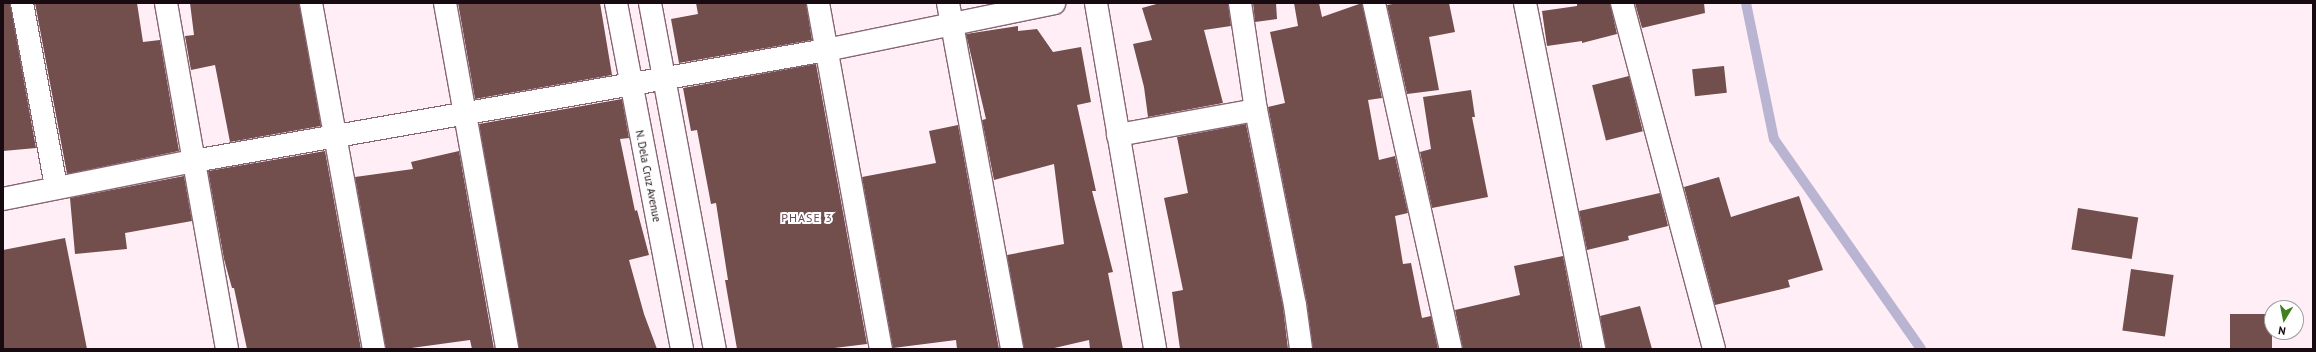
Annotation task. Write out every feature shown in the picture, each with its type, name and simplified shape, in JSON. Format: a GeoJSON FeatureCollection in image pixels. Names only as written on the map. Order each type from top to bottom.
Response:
{"type":"FeatureCollection","features":[{"type":"Feature","properties":{"kind":"street"},"geometry":{"type":"LineString","coordinates":[[22,3],[56,187]]}},
{"type":"Feature","properties":{"kind":"street"},"geometry":{"type":"LineString","coordinates":[[166,3],[227,349]]}},
{"type":"Feature","properties":{"kind":"street"},"geometry":{"type":"LineString","coordinates":[[311,3],[374,349]]}},
{"type":"Feature","properties":{"kind":"street"},"geometry":{"type":"LineString","coordinates":[[445,3],[466,113],[507,349]]}},
{"type":"Feature","properties":{"kind":"street","name":"N. Dela Cruz Avenue"},"geometry":{"type":"LineString","coordinates":[[616,3],[630,85],[682,349]]}},
{"type":"Feature","properties":{"kind":"street"},"geometry":{"type":"LineString","coordinates":[[650,3],[663,78],[716,349]]}},
{"type":"Feature","properties":{"kind":"street"},"geometry":{"type":"LineString","coordinates":[[818,3],[881,349]]}},
{"type":"Feature","properties":{"kind":"street"},"geometry":{"type":"LineString","coordinates":[[948,3],[1012,349]]}},
{"type":"Feature","properties":{"kind":"street"},"geometry":{"type":"LineString","coordinates":[[3,199],[56,187],[194,161],[826,50],[952,26],[1054,3]]}},
{"type":"Feature","properties":{"kind":"street"},"geometry":{"type":"LineString","coordinates":[[1096,3],[1155,349]]}},
{"type":"Feature","properties":{"kind":"street"},"geometry":{"type":"LineString","coordinates":[[1240,3],[1256,110],[1295,306],[1301,349]]}},
{"type":"Feature","properties":{"kind":"street"},"geometry":{"type":"LineString","coordinates":[[1374,3],[1451,349]]}},
{"type":"Feature","properties":{"kind":"street"},"geometry":{"type":"LineString","coordinates":[[1525,3],[1594,349]]}},
{"type":"Feature","properties":{"kind":"street"},"geometry":{"type":"LineString","coordinates":[[1622,3],[1714,349]]}},
{"type":"Feature","properties":{"kind":"street"},"geometry":{"type":"LineString","coordinates":[[1118,135],[1256,110]]}},
{"type":"Feature","properties":{"kind":"building"},"geometry":{"type":"Polygon","coordinates":[[[3,3],[10,3],[36,148],[3,151],[3,3]]]}},
{"type":"Feature","properties":{"kind":"building"},"geometry":{"type":"Polygon","coordinates":[[[35,3],[137,3],[143,42],[160,40],[179,151],[67,174],[35,3]]]}},
{"type":"Feature","properties":{"kind":"building"},"geometry":{"type":"Polygon","coordinates":[[[190,3],[299,3],[321,126],[230,142],[215,65],[191,70],[185,36],[194,35],[190,3]]]}},
{"type":"Feature","properties":{"kind":"building"},"geometry":{"type":"Polygon","coordinates":[[[458,3],[600,3],[612,75],[475,99],[458,3]]]}},
{"type":"Feature","properties":{"kind":"building"},"geometry":{"type":"Polygon","coordinates":[[[696,3],[806,3],[812,40],[679,63],[671,19],[698,14],[696,3]]]}},
{"type":"Feature","properties":{"kind":"building"},"geometry":{"type":"Polygon","coordinates":[[[1160,3],[1228,3],[1231,26],[1204,30],[1223,103],[1148,117],[1144,87],[1133,44],[1152,40],[1142,8],[1160,3]]]}},
{"type":"Feature","properties":{"kind":"building"},"geometry":{"type":"Polygon","coordinates":[[[1253,3],[1276,3],[1277,19],[1255,22],[1253,3]]]}},
{"type":"Feature","properties":{"kind":"building"},"geometry":{"type":"Polygon","coordinates":[[[1294,3],[1319,3],[1322,17],[1362,3],[1382,98],[1368,100],[1379,160],[1395,156],[1408,213],[1395,216],[1403,264],[1411,263],[1422,318],[1431,316],[1438,349],[1313,349],[1307,303],[1268,107],[1285,103],[1270,32],[1298,26],[1294,3]]]}},
{"type":"Feature","properties":{"kind":"building"},"geometry":{"type":"Polygon","coordinates":[[[1398,3],[1449,3],[1455,32],[1429,37],[1439,90],[1407,94],[1387,5],[1398,3]]]}},
{"type":"Feature","properties":{"kind":"building"},"geometry":{"type":"Polygon","coordinates":[[[1577,3],[1610,3],[1617,34],[1582,43],[1582,41],[1547,46],[1542,11],[1577,6],[1577,3]]]}},
{"type":"Feature","properties":{"kind":"building"},"geometry":{"type":"Polygon","coordinates":[[[1635,3],[1704,3],[1705,13],[1642,28],[1635,3]]]}},
{"type":"Feature","properties":{"kind":"building"},"geometry":{"type":"Polygon","coordinates":[[[1018,26],[1018,31],[1037,29],[1053,52],[1081,47],[1091,102],[1077,105],[1096,191],[1092,191],[1113,272],[1108,273],[1123,349],[1090,349],[1089,340],[1050,349],[1024,349],[1007,255],[1064,244],[1054,164],[994,180],[982,120],[986,119],[966,34],[1018,26]]]}},
{"type":"Feature","properties":{"kind":"building"},"geometry":{"type":"Polygon","coordinates":[[[816,64],[867,344],[826,349],[737,349],[725,280],[728,280],[716,203],[711,204],[697,130],[691,131],[683,88],[816,64]]]}},
{"type":"Feature","properties":{"kind":"building"},"geometry":{"type":"Polygon","coordinates":[[[1724,66],[1727,93],[1695,96],[1692,69],[1724,66]]]}},
{"type":"Feature","properties":{"kind":"building"},"geometry":{"type":"Polygon","coordinates":[[[1629,76],[1643,131],[1606,140],[1592,85],[1629,76]]]}},
{"type":"Feature","properties":{"kind":"building"},"geometry":{"type":"Polygon","coordinates":[[[1471,90],[1475,117],[1472,117],[1488,197],[1432,208],[1420,152],[1431,149],[1423,97],[1471,90]]]}},
{"type":"Feature","properties":{"kind":"building"},"geometry":{"type":"Polygon","coordinates":[[[622,99],[629,138],[620,139],[635,211],[637,210],[649,255],[629,260],[644,314],[657,349],[519,349],[479,124],[622,99]]]}},
{"type":"Feature","properties":{"kind":"building"},"geometry":{"type":"Polygon","coordinates":[[[1246,124],[1283,307],[1288,349],[1180,349],[1172,292],[1183,290],[1164,198],[1188,193],[1177,137],[1246,124]]]}},
{"type":"Feature","properties":{"kind":"building"},"geometry":{"type":"Polygon","coordinates":[[[958,125],[999,349],[957,349],[956,340],[893,348],[862,177],[936,163],[929,131],[958,125]]]}},
{"type":"Feature","properties":{"kind":"building"},"geometry":{"type":"Polygon","coordinates":[[[325,151],[361,349],[247,349],[234,288],[232,288],[224,259],[208,171],[325,151]]]}},
{"type":"Feature","properties":{"kind":"building"},"geometry":{"type":"Polygon","coordinates":[[[459,151],[494,349],[472,349],[470,340],[404,349],[386,349],[355,177],[413,169],[411,162],[459,151]]]}},
{"type":"Feature","properties":{"kind":"building"},"geometry":{"type":"Polygon","coordinates":[[[184,176],[192,221],[125,233],[127,249],[75,254],[70,198],[184,176]]]}},
{"type":"Feature","properties":{"kind":"building"},"geometry":{"type":"Polygon","coordinates":[[[1719,177],[1731,217],[1799,196],[1823,270],[1788,280],[1790,287],[1715,305],[1684,187],[1719,177]]]}},
{"type":"Feature","properties":{"kind":"building"},"geometry":{"type":"Polygon","coordinates":[[[1660,193],[1668,226],[1628,236],[1629,240],[1587,250],[1579,211],[1660,193]]]}},
{"type":"Feature","properties":{"kind":"building"},"geometry":{"type":"Polygon","coordinates":[[[2078,208],[2138,218],[2132,259],[2071,249],[2078,208]]]}},
{"type":"Feature","properties":{"kind":"building"},"geometry":{"type":"Polygon","coordinates":[[[65,238],[87,349],[3,349],[3,250],[65,238]]]}},
{"type":"Feature","properties":{"kind":"building"},"geometry":{"type":"Polygon","coordinates":[[[1563,256],[1581,349],[1463,349],[1455,310],[1520,295],[1514,266],[1563,256]]]}},
{"type":"Feature","properties":{"kind":"building"},"geometry":{"type":"Polygon","coordinates":[[[2131,269],[2174,275],[2165,336],[2122,330],[2131,269]]]}},
{"type":"Feature","properties":{"kind":"building"},"geometry":{"type":"Polygon","coordinates":[[[1640,306],[1652,349],[1606,349],[1600,316],[1640,306]]]}},
{"type":"Feature","properties":{"kind":"building"},"geometry":{"type":"Polygon","coordinates":[[[2230,314],[2264,314],[2264,340],[2272,340],[2272,349],[2230,349],[2230,314]]]}},
{"type":"Feature","properties":{"kind":"waterway"},"geometry":{"type":"LineString","coordinates":[[1746,3],[1774,139],[1921,349]]}},
{"type":"Feature","properties":{"kind":"district","name":"PHASE 3"},"geometry":{"type":"Point","coordinates":[807,218]}}]}
